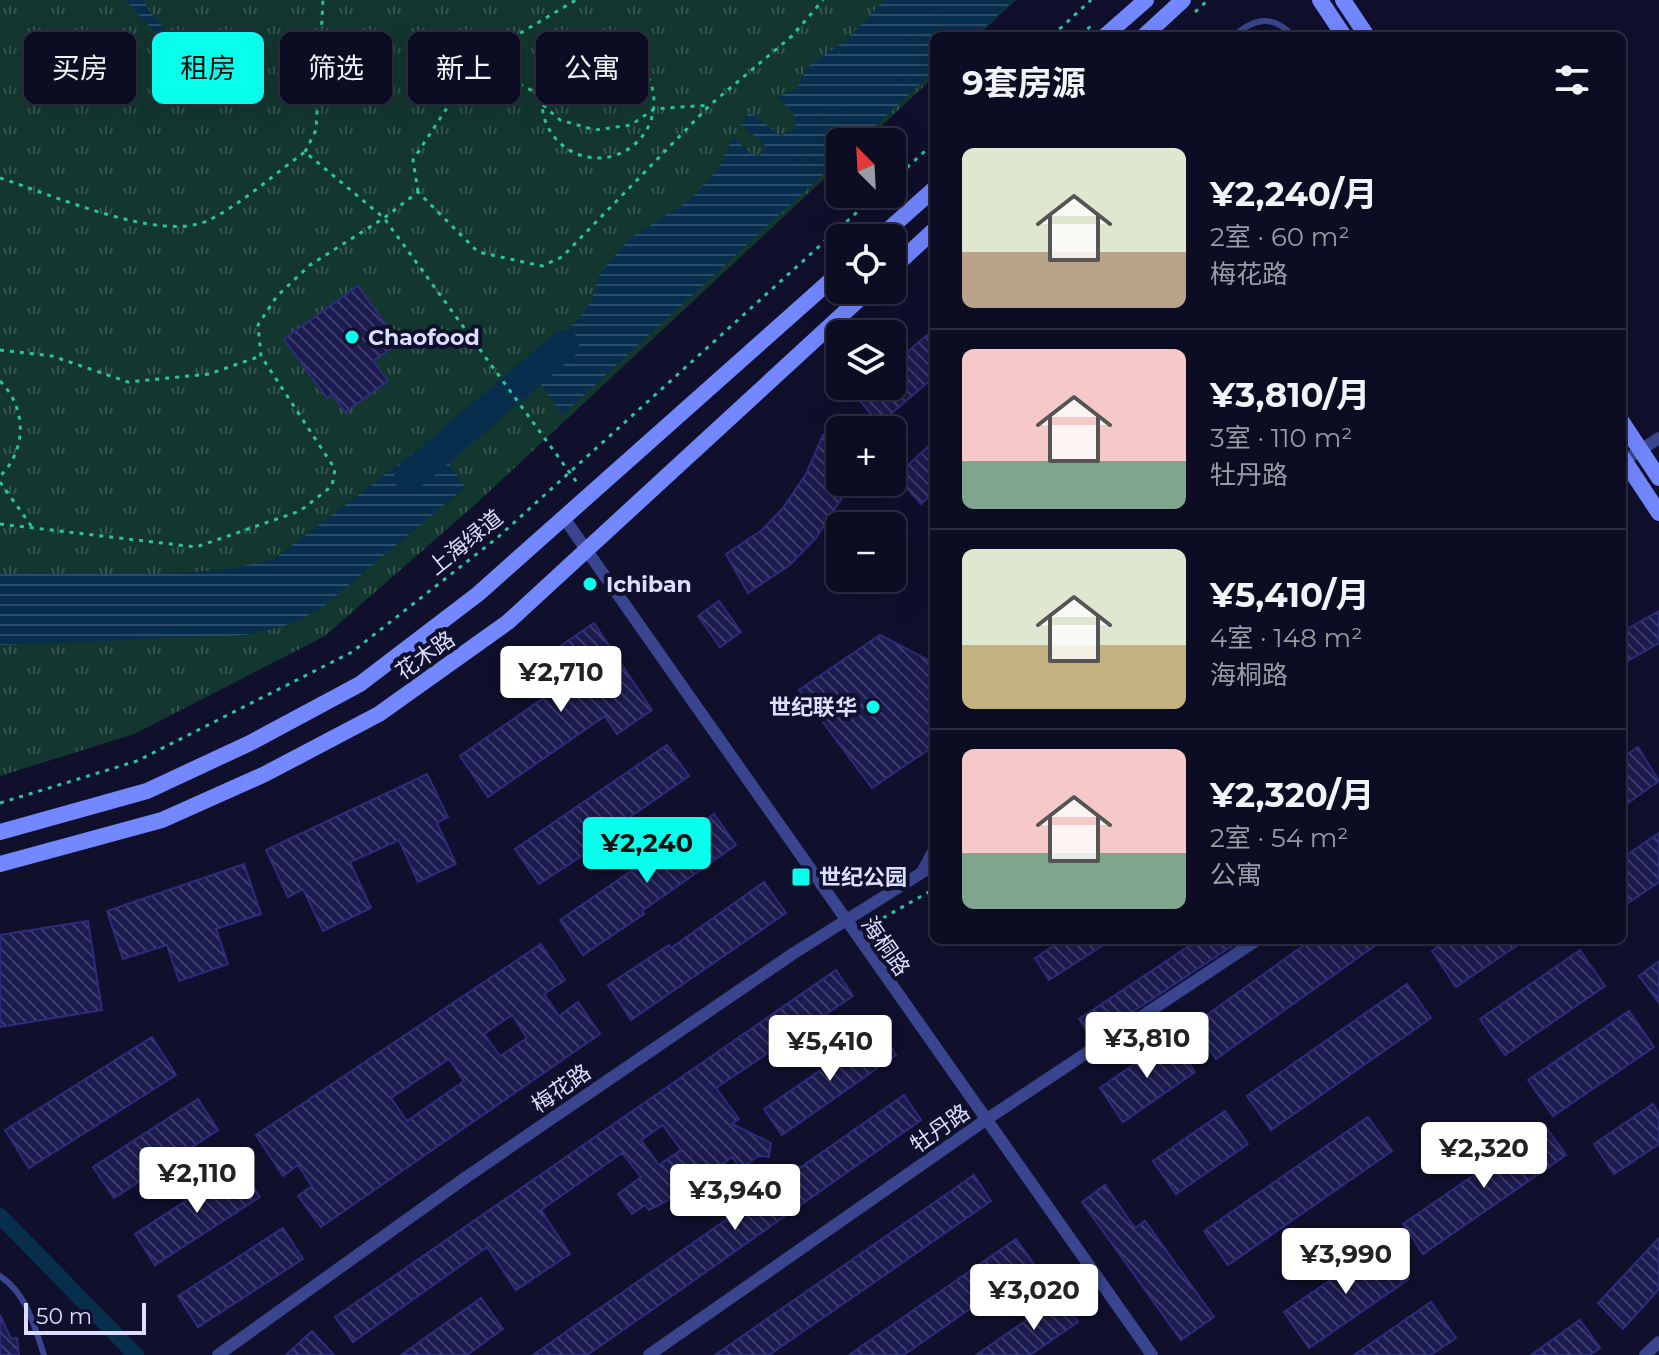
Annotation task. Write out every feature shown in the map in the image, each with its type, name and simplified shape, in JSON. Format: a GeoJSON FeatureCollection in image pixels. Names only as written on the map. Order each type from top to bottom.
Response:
{"type":"FeatureCollection","features":[{"type":"Feature","properties":{"kind":"main road"},"geometry":{"type":"LineString","coordinates":[[1110,32],[1146,0]]}},
{"type":"Feature","properties":{"kind":"main road"},"geometry":{"type":"LineString","coordinates":[[1148,32],[1183,0]]}},
{"type":"Feature","properties":{"kind":"main road"},"geometry":{"type":"LineString","coordinates":[[1320,0],[1341,32]]}},
{"type":"Feature","properties":{"kind":"main road"},"geometry":{"type":"LineString","coordinates":[[1343,0],[1364,32]]}},
{"type":"Feature","properties":{"kind":"main road"},"geometry":{"type":"LineString","coordinates":[[895,224],[930,193]]}},
{"type":"Feature","properties":{"kind":"main road"},"geometry":{"type":"LineString","coordinates":[[906,256],[930,234]]}},
{"type":"Feature","properties":{"kind":"main road","name":"花木路"},"geometry":{"type":"LineString","coordinates":[[0,832],[147,791],[250,743],[360,684],[478,594],[826,284]]}},
{"type":"Feature","properties":{"kind":"main road","name":"花木路"},"geometry":{"type":"LineString","coordinates":[[0,864],[162,820],[265,774],[379,714],[508,622],[854,304]]}},
{"type":"Feature","properties":{"kind":"main road"},"geometry":{"type":"LineString","coordinates":[[1626,428],[1659,478]]}},
{"type":"Feature","properties":{"kind":"main road"},"geometry":{"type":"LineString","coordinates":[[1626,464],[1659,513]]}},
{"type":"Feature","properties":{"kind":"street"},"geometry":{"type":"LineString","coordinates":[[1626,458],[1659,438]]}},
{"type":"Feature","properties":{"kind":"street","name":"海桐路"},"geometry":{"type":"LineString","coordinates":[[564,518],[984,1121],[1152,1355]]}},
{"type":"Feature","properties":{"kind":"street","name":"梅花路"},"geometry":{"type":"LineString","coordinates":[[218,1355],[465,1178],[843,920],[930,867]]}},
{"type":"Feature","properties":{"kind":"street","name":"牡丹路"},"geometry":{"type":"LineString","coordinates":[[649,1355],[984,1121],[1251,944]]}},
{"type":"Feature","properties":{"kind":"street"},"geometry":{"type":"LineString","coordinates":[[1645,1355],[1659,1342]]}},
{"type":"Feature","properties":{"kind":"lane"},"geometry":{"type":"LineString","coordinates":[[1240,32],[1260,20],[1275,21],[1288,32]]}},
{"type":"Feature","properties":{"kind":"lane"},"geometry":{"type":"LineString","coordinates":[[917,875],[930,851]]}},
{"type":"Feature","properties":{"kind":"lane"},"geometry":{"type":"LineString","coordinates":[[0,1276],[15,1286],[29,1312],[44,1355]]}},
{"type":"Feature","properties":{"kind":"path"},"geometry":{"type":"LineString","coordinates":[[0,178],[158,228],[187,228],[210,220],[305,152],[316,130],[323,0]]}},
{"type":"Feature","properties":{"kind":"path"},"geometry":{"type":"LineString","coordinates":[[520,33],[576,0]]}},
{"type":"Feature","properties":{"kind":"path"},"geometry":{"type":"LineString","coordinates":[[449,104],[413,160],[418,192],[478,252],[542,266],[562,257],[710,105],[792,36],[823,0]]}},
{"type":"Feature","properties":{"kind":"path"},"geometry":{"type":"LineString","coordinates":[[1056,32],[1091,0]]}},
{"type":"Feature","properties":{"kind":"path"},"geometry":{"type":"LineString","coordinates":[[542,104],[544,119],[553,137],[568,150],[586,157],[605,158],[624,152],[640,141],[654,109],[655,95],[648,73]]}},
{"type":"Feature","properties":{"kind":"path"},"geometry":{"type":"LineString","coordinates":[[542,104],[560,120],[595,130],[631,125],[654,109],[710,105]]}},
{"type":"Feature","properties":{"kind":"path"},"geometry":{"type":"LineString","coordinates":[[906,168],[930,147]]}},
{"type":"Feature","properties":{"kind":"path"},"geometry":{"type":"LineString","coordinates":[[305,152],[384,218],[582,488]]}},
{"type":"Feature","properties":{"kind":"path"},"geometry":{"type":"LineString","coordinates":[[0,524],[196,547],[300,511],[332,486],[335,469],[261,356],[258,325],[277,296],[310,265],[384,218],[418,192]]}},
{"type":"Feature","properties":{"kind":"path","name":"上海绿道"},"geometry":{"type":"LineString","coordinates":[[0,803],[137,761],[352,652],[497,538],[862,208]]}},
{"type":"Feature","properties":{"kind":"path"},"geometry":{"type":"LineString","coordinates":[[0,350],[52,356],[128,382],[209,374],[261,356]]}},
{"type":"Feature","properties":{"kind":"path"},"geometry":{"type":"LineString","coordinates":[[0,381],[16,401],[22,431],[17,453],[0,476]]}},
{"type":"Feature","properties":{"kind":"path"},"geometry":{"type":"LineString","coordinates":[[0,482],[32,527]]}},
{"type":"Feature","properties":{"kind":"path"},"geometry":{"type":"LineString","coordinates":[[883,918],[930,891]]}},
{"type":"Feature","properties":{"kind":"green space"},"geometry":{"type":"Polygon","coordinates":[[[0,0],[1016,0],[981,32],[930,32],[930,81],[879,128],[826,128],[826,177],[478,502],[325,636],[134,734],[0,776],[0,0]]]}},
{"type":"Feature","properties":{"kind":"water"},"geometry":{"type":"Polygon","coordinates":[[[125,0],[144,0],[150,12],[169,32],[155,32],[125,0]]]}},
{"type":"Feature","properties":{"kind":"water"},"geometry":{"type":"Polygon","coordinates":[[[884,0],[1014,0],[978,32],[930,32],[930,75],[873,128],[826,128],[826,172],[562,415],[528,365],[572,326],[591,302],[600,273],[629,239],[691,199],[718,169],[733,137],[750,153],[760,156],[765,144],[740,124],[750,112],[781,136],[795,128],[794,115],[778,97],[797,89],[807,67],[846,40],[884,0]]]}},
{"type":"Feature","properties":{"kind":"water"},"geometry":{"type":"Polygon","coordinates":[[[432,439],[465,487],[325,605],[302,619],[246,635],[0,645],[0,574],[174,573],[209,571],[274,559],[432,439]]]}},
{"type":"Feature","properties":{"kind":"building"},"geometry":{"type":"Polygon","coordinates":[[[358,286],[399,343],[373,361],[388,381],[345,412],[332,394],[327,398],[284,339],[358,286]]]}},
{"type":"Feature","properties":{"kind":"building"},"geometry":{"type":"Polygon","coordinates":[[[927,335],[930,338],[930,380],[888,416],[872,416],[859,400],[906,400],[906,353],[927,335]]]}},
{"type":"Feature","properties":{"kind":"building"},"geometry":{"type":"Polygon","coordinates":[[[823,435],[826,436],[826,496],[843,496],[833,512],[826,512],[826,522],[816,538],[790,565],[748,593],[726,554],[762,530],[783,508],[806,474],[823,435]]]}},
{"type":"Feature","properties":{"kind":"building"},"geometry":{"type":"Polygon","coordinates":[[[930,445],[930,496],[921,504],[906,487],[906,467],[930,445]]]}},
{"type":"Feature","properties":{"kind":"building"},"geometry":{"type":"Polygon","coordinates":[[[719,601],[741,632],[720,647],[698,616],[719,601]]]}},
{"type":"Feature","properties":{"kind":"building"},"geometry":{"type":"Polygon","coordinates":[[[1659,611],[1659,643],[1626,662],[1626,630],[1659,611]]]}},
{"type":"Feature","properties":{"kind":"building"},"geometry":{"type":"Polygon","coordinates":[[[594,623],[652,710],[617,734],[605,716],[488,797],[460,756],[578,674],[559,647],[594,623]]]}},
{"type":"Feature","properties":{"kind":"building","name":"世纪联华"},"geometry":{"type":"Polygon","coordinates":[[[880,635],[930,661],[930,749],[872,788],[799,690],[880,635]]]}},
{"type":"Feature","properties":{"kind":"building"},"geometry":{"type":"Polygon","coordinates":[[[667,745],[689,776],[597,840],[600,844],[539,884],[515,849],[667,745]]]}},
{"type":"Feature","properties":{"kind":"building"},"geometry":{"type":"Polygon","coordinates":[[[1638,747],[1659,781],[1626,804],[1626,755],[1638,747]]]}},
{"type":"Feature","properties":{"kind":"building"},"geometry":{"type":"Polygon","coordinates":[[[427,774],[448,817],[437,823],[456,864],[418,882],[399,840],[350,862],[371,908],[323,931],[303,889],[288,897],[266,850],[427,774]]]}},
{"type":"Feature","properties":{"kind":"building"},"geometry":{"type":"Polygon","coordinates":[[[714,814],[736,845],[583,955],[560,920],[714,814]]]}},
{"type":"Feature","properties":{"kind":"building"},"geometry":{"type":"Polygon","coordinates":[[[1659,833],[1659,882],[1626,904],[1626,855],[1659,833]]]}},
{"type":"Feature","properties":{"kind":"building"},"geometry":{"type":"Polygon","coordinates":[[[244,864],[261,914],[216,929],[228,964],[179,981],[167,945],[123,959],[107,911],[244,864]]]}},
{"type":"Feature","properties":{"kind":"building"},"geometry":{"type":"Polygon","coordinates":[[[764,882],[786,913],[631,1020],[608,985],[669,945],[671,948],[764,882]]]}},
{"type":"Feature","properties":{"kind":"building"},"geometry":{"type":"Polygon","coordinates":[[[88,921],[102,1010],[0,1027],[0,935],[88,921]]]}},
{"type":"Feature","properties":{"kind":"building"},"geometry":{"type":"Polygon","coordinates":[[[541,944],[565,980],[544,994],[559,1016],[578,1002],[600,1034],[321,1227],[298,1196],[312,1186],[298,1165],[283,1176],[256,1135],[541,944]],[[512,1015],[484,1034],[500,1056],[527,1038],[512,1015]],[[449,1059],[391,1098],[407,1121],[464,1081],[449,1059]]]}},
{"type":"Feature","properties":{"kind":"building"},"geometry":{"type":"Polygon","coordinates":[[[1056,944],[1105,944],[1049,980],[1035,958],[1056,944]]]}},
{"type":"Feature","properties":{"kind":"building"},"geometry":{"type":"Polygon","coordinates":[[[1192,944],[1235,944],[1092,1039],[1079,1019],[1192,944]]]}},
{"type":"Feature","properties":{"kind":"building"},"geometry":{"type":"Polygon","coordinates":[[[1305,944],[1377,944],[1216,1059],[1193,1025],[1305,944]]]}},
{"type":"Feature","properties":{"kind":"building"},"geometry":{"type":"Polygon","coordinates":[[[1442,944],[1519,944],[1456,987],[1432,951],[1442,944]]]}},
{"type":"Feature","properties":{"kind":"building"},"geometry":{"type":"Polygon","coordinates":[[[1580,950],[1605,986],[1505,1055],[1480,1019],[1580,950]]]}},
{"type":"Feature","properties":{"kind":"building"},"geometry":{"type":"Polygon","coordinates":[[[1659,961],[1659,1003],[1639,976],[1659,961]]]}},
{"type":"Feature","properties":{"kind":"building"},"geometry":{"type":"Polygon","coordinates":[[[836,970],[853,996],[716,1088],[739,1119],[732,1124],[771,1143],[769,1157],[758,1156],[746,1165],[738,1165],[732,1157],[675,1202],[672,1198],[649,1210],[645,1205],[632,1214],[618,1194],[641,1177],[622,1153],[541,1210],[570,1254],[516,1290],[487,1247],[353,1342],[335,1317],[836,970]],[[663,1125],[641,1140],[659,1165],[681,1150],[663,1125]]]}},
{"type":"Feature","properties":{"kind":"building"},"geometry":{"type":"Polygon","coordinates":[[[1407,984],[1431,1018],[1271,1130],[1247,1096],[1407,984]]]}},
{"type":"Feature","properties":{"kind":"building"},"geometry":{"type":"Polygon","coordinates":[[[1629,1011],[1654,1047],[1553,1116],[1528,1080],[1629,1011]]]}},
{"type":"Feature","properties":{"kind":"building"},"geometry":{"type":"Polygon","coordinates":[[[879,1030],[896,1055],[782,1135],[764,1109],[879,1030]]]}},
{"type":"Feature","properties":{"kind":"building"},"geometry":{"type":"Polygon","coordinates":[[[152,1037],[176,1075],[29,1168],[5,1130],[152,1037]]]}},
{"type":"Feature","properties":{"kind":"building"},"geometry":{"type":"Polygon","coordinates":[[[1171,1038],[1195,1072],[1123,1122],[1100,1088],[1171,1038]]]}},
{"type":"Feature","properties":{"kind":"building"},"geometry":{"type":"Polygon","coordinates":[[[904,1095],[921,1120],[669,1298],[587,1355],[533,1355],[904,1095]]]}},
{"type":"Feature","properties":{"kind":"building"},"geometry":{"type":"Polygon","coordinates":[[[198,1099],[218,1130],[114,1198],[93,1167],[198,1099]]]}},
{"type":"Feature","properties":{"kind":"building"},"geometry":{"type":"Polygon","coordinates":[[[1653,1104],[1659,1114],[1659,1144],[1614,1174],[1594,1144],[1653,1104]]]}},
{"type":"Feature","properties":{"kind":"building"},"geometry":{"type":"Polygon","coordinates":[[[1225,1111],[1248,1144],[1176,1194],[1153,1161],[1225,1111]]]}},
{"type":"Feature","properties":{"kind":"building"},"geometry":{"type":"Polygon","coordinates":[[[1368,1117],[1392,1151],[1228,1265],[1204,1231],[1368,1117]]]}},
{"type":"Feature","properties":{"kind":"building"},"geometry":{"type":"Polygon","coordinates":[[[1545,1126],[1566,1155],[1423,1254],[1403,1224],[1545,1126]]]}},
{"type":"Feature","properties":{"kind":"building"},"geometry":{"type":"Polygon","coordinates":[[[239,1166],[260,1197],[155,1265],[135,1234],[239,1166]]]}},
{"type":"Feature","properties":{"kind":"building"},"geometry":{"type":"Polygon","coordinates":[[[974,1175],[991,1201],[869,1286],[769,1355],[715,1355],[974,1175]]]}},
{"type":"Feature","properties":{"kind":"building"},"geometry":{"type":"Polygon","coordinates":[[[1105,1185],[1135,1228],[1145,1221],[1214,1317],[1181,1340],[1082,1202],[1105,1185]]]}},
{"type":"Feature","properties":{"kind":"building"},"geometry":{"type":"Polygon","coordinates":[[[283,1228],[303,1259],[198,1327],[178,1296],[283,1228]]]}},
{"type":"Feature","properties":{"kind":"building"},"geometry":{"type":"Polygon","coordinates":[[[1659,1238],[1659,1289],[1623,1329],[1598,1303],[1659,1238]]]}},
{"type":"Feature","properties":{"kind":"building"},"geometry":{"type":"Polygon","coordinates":[[[1016,1239],[1034,1264],[911,1350],[903,1355],[849,1355],[1016,1239]]]}},
{"type":"Feature","properties":{"kind":"building"},"geometry":{"type":"Polygon","coordinates":[[[1384,1243],[1409,1279],[1309,1348],[1284,1312],[1384,1243]]]}},
{"type":"Feature","properties":{"kind":"building"},"geometry":{"type":"Polygon","coordinates":[[[1060,1297],[1078,1322],[1030,1355],[976,1355],[1060,1297]]]}},
{"type":"Feature","properties":{"kind":"building"},"geometry":{"type":"Polygon","coordinates":[[[481,1298],[503,1329],[467,1355],[401,1355],[481,1298]]]}},
{"type":"Feature","properties":{"kind":"building"},"geometry":{"type":"Polygon","coordinates":[[[1431,1302],[1456,1338],[1431,1355],[1354,1355],[1431,1302]]]}},
{"type":"Feature","properties":{"kind":"building"},"geometry":{"type":"Polygon","coordinates":[[[0,1315],[11,1339],[17,1338],[19,1355],[0,1355],[0,1315]]]}},
{"type":"Feature","properties":{"kind":"building"},"geometry":{"type":"Polygon","coordinates":[[[1580,1320],[1600,1348],[1590,1355],[1531,1355],[1580,1320]]]}},
{"type":"Feature","properties":{"kind":"building"},"geometry":{"type":"Polygon","coordinates":[[[312,1331],[334,1355],[286,1355],[312,1331]]]}},
{"type":"Feature","properties":{"kind":"waterway"},"geometry":{"type":"LineString","coordinates":[[409,477],[564,345]]}},
{"type":"Feature","properties":{"kind":"waterway"},"geometry":{"type":"LineString","coordinates":[[0,1216],[136,1355]]}},
{"type":"Feature","properties":{"kind":"place","name":"Chaofood"},"geometry":{"type":"Point","coordinates":[352,337]}},
{"type":"Feature","properties":{"kind":"place","name":"Ichiban"},"geometry":{"type":"Point","coordinates":[590,584]}},
{"type":"Feature","properties":{"kind":"place","name":"世纪联华"},"geometry":{"type":"Point","coordinates":[873,707]}},
{"type":"Feature","properties":{"kind":"place","name":"世纪公园"},"geometry":{"type":"Point","coordinates":[801,877]}}]}
